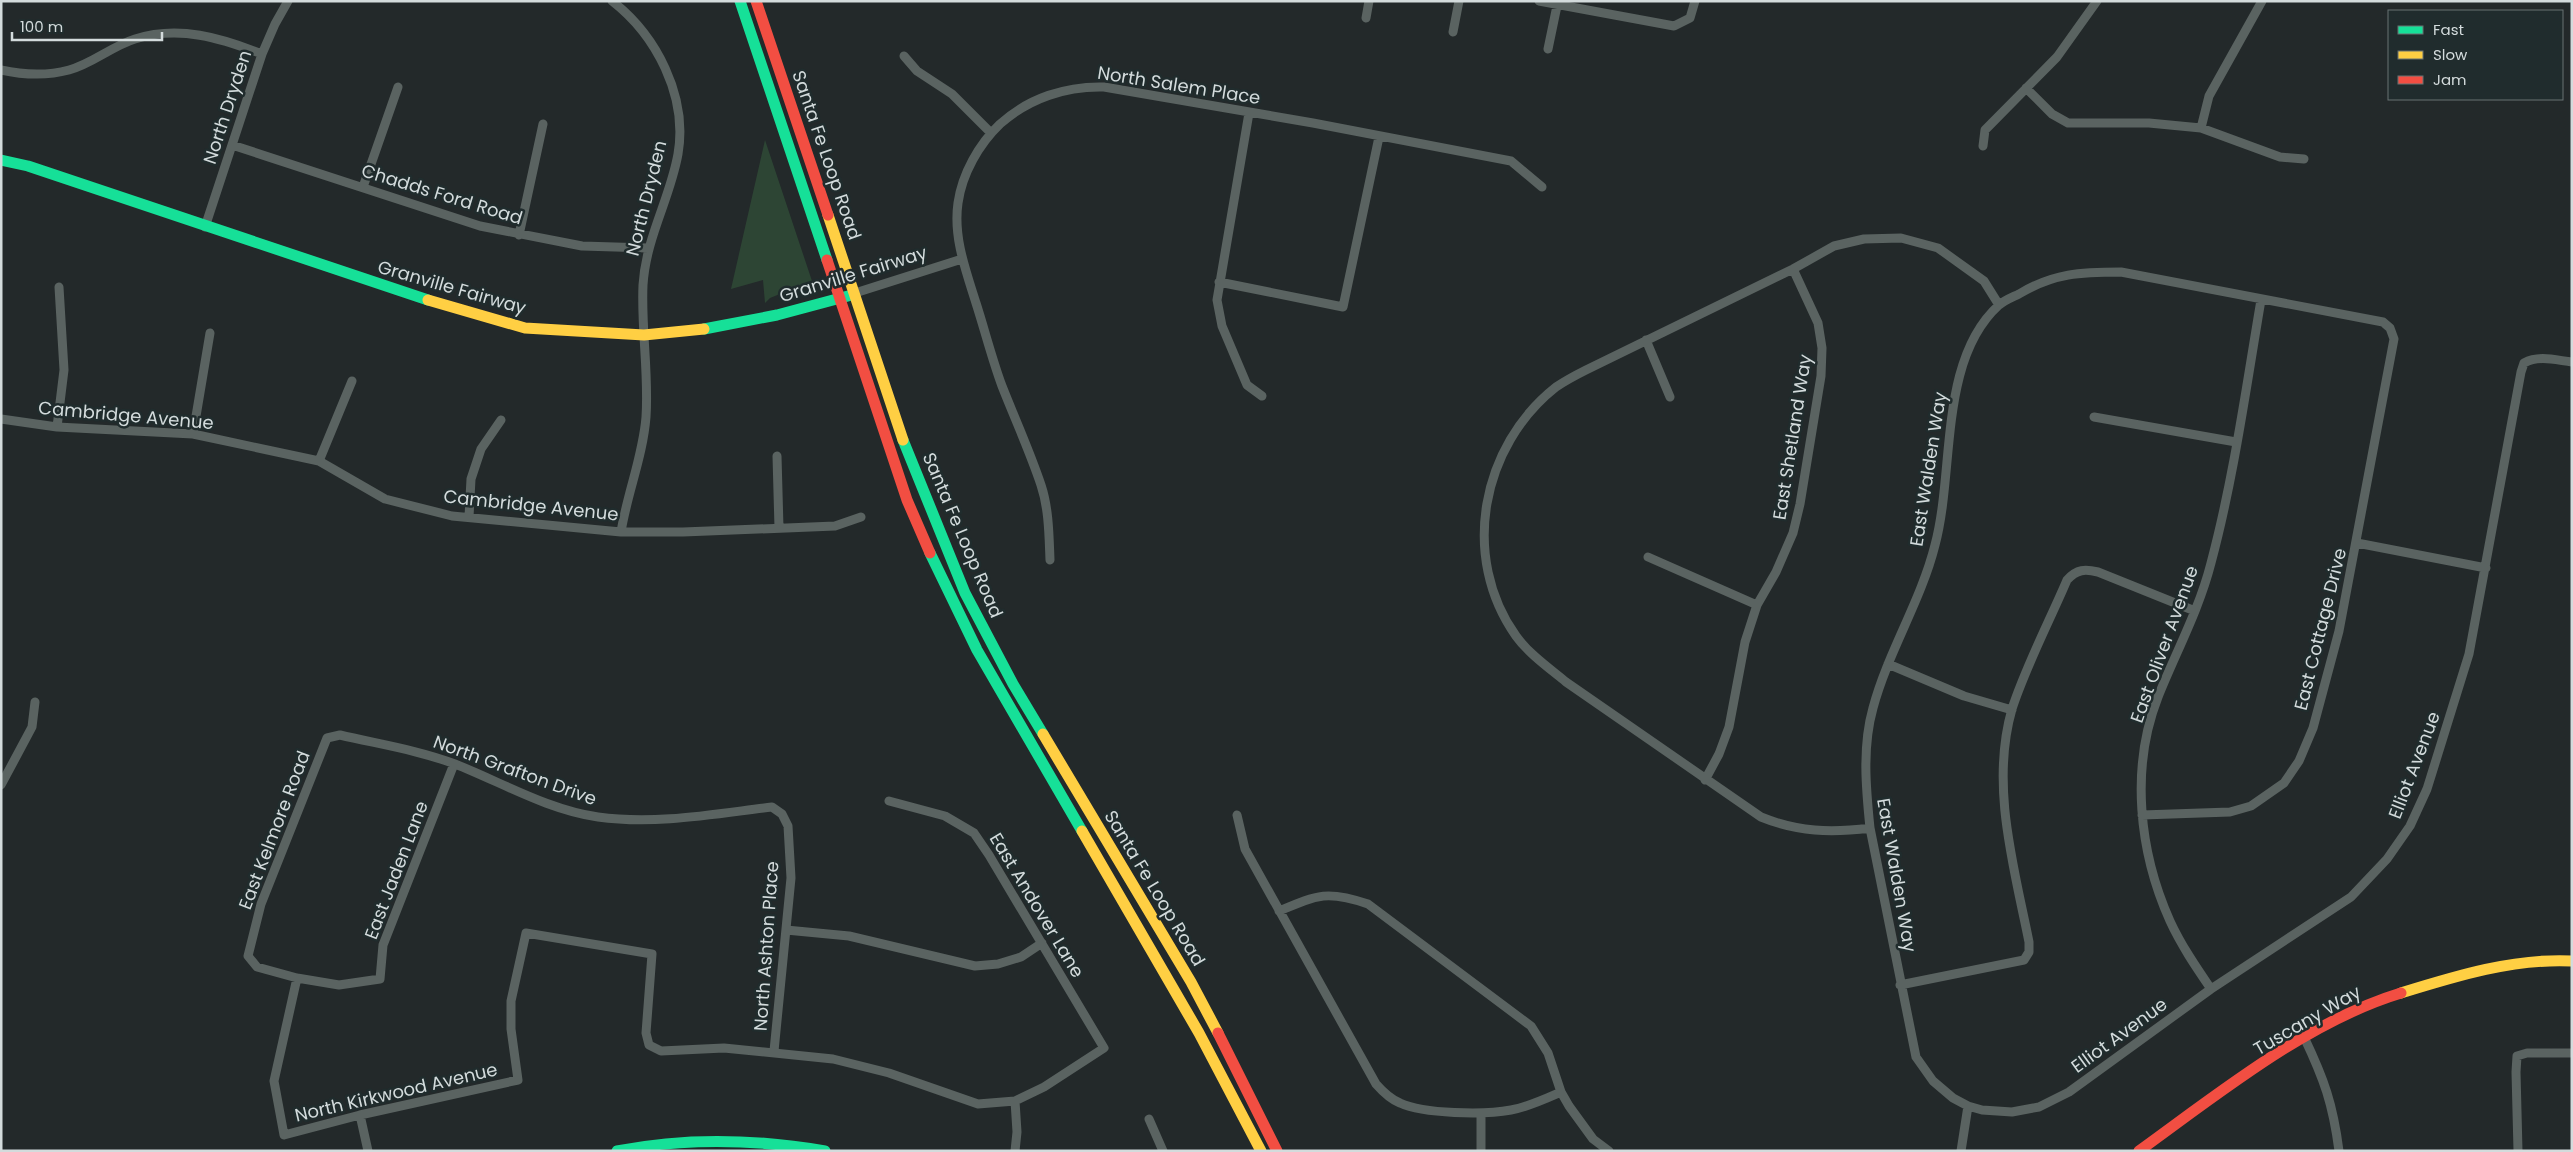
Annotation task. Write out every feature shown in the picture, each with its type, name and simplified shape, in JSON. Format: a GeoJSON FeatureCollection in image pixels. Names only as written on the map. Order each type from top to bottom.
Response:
{"type":"FeatureCollection","features":[{"type":"Feature","properties":{"kind":"main road","name":"Santa Fe Loop Road"},"geometry":{"type":"LineString","coordinates":[[740,1],[907,500],[947,590],[982,659],[1200,1033],[1261,1151]]}},
{"type":"Feature","properties":{"kind":"main road","name":"Santa Fe Loop Road"},"geometry":{"type":"LineString","coordinates":[[756,1],[904,442],[965,592],[1013,684],[1191,982],[1242,1077],[1277,1151]]}},
{"type":"Feature","properties":{"kind":"main road","name":"Granville Fairway"},"geometry":{"type":"LineString","coordinates":[[1,160],[28,166],[205,227],[463,312],[516,326],[579,333],[644,335],[711,328],[776,315],[840,299],[855,293]]}},
{"type":"Feature","properties":{"kind":"main road","name":"Tuscany Way"},"geometry":{"type":"LineString","coordinates":[[2139,1151],[2217,1094],[2304,1037],[2367,1004],[2458,974],[2552,960],[2572,961]]}},
{"type":"Feature","properties":{"kind":"main road"},"geometry":{"type":"LineString","coordinates":[[617,1151],[642,1145],[719,1138],[786,1144],[824,1151]]}},
{"type":"Feature","properties":{"kind":"street","name":"North Dryden"},"geometry":{"type":"LineString","coordinates":[[205,227],[262,54],[274,24],[288,1]]}},
{"type":"Feature","properties":{"kind":"street","name":"North Dryden"},"geometry":{"type":"LineString","coordinates":[[612,1],[631,16],[651,41],[669,77],[678,119],[678,153],[648,248],[643,286],[647,377],[646,419],[626,500],[621,532]]}},
{"type":"Feature","properties":{"kind":"street"},"geometry":{"type":"LineString","coordinates":[[1366,18],[1369,1]]}},
{"type":"Feature","properties":{"kind":"street"},"geometry":{"type":"LineString","coordinates":[[1453,32],[1459,1]]}},
{"type":"Feature","properties":{"kind":"street"},"geometry":{"type":"LineString","coordinates":[[1539,1],[1674,26],[1690,18],[1695,1]]}},
{"type":"Feature","properties":{"kind":"street"},"geometry":{"type":"LineString","coordinates":[[1983,146],[1985,130],[2056,57],[2097,1]]}},
{"type":"Feature","properties":{"kind":"street"},"geometry":{"type":"LineString","coordinates":[[2201,128],[2209,96],[2262,1]]}},
{"type":"Feature","properties":{"kind":"street"},"geometry":{"type":"LineString","coordinates":[[1548,49],[1557,3]]}},
{"type":"Feature","properties":{"kind":"street"},"geometry":{"type":"LineString","coordinates":[[1,70],[28,75],[70,70],[135,39],[170,33],[221,38],[262,54]]}},
{"type":"Feature","properties":{"kind":"street"},"geometry":{"type":"LineString","coordinates":[[904,56],[917,71],[952,94],[991,133]]}},
{"type":"Feature","properties":{"kind":"street"},"geometry":{"type":"LineString","coordinates":[[363,188],[398,87]]}},
{"type":"Feature","properties":{"kind":"street","name":"North Salem Place"},"geometry":{"type":"LineString","coordinates":[[1050,560],[1049,528],[1042,487],[1001,384],[962,259],[957,204],[963,181],[970,166],[991,133],[1027,104],[1079,87],[1104,88],[1511,161],[1542,187]]}},
{"type":"Feature","properties":{"kind":"street"},"geometry":{"type":"LineString","coordinates":[[2026,88],[2052,114],[2068,123],[2149,123],[2201,128],[2280,156],[2304,159]]}},
{"type":"Feature","properties":{"kind":"street"},"geometry":{"type":"LineString","coordinates":[[1249,113],[1217,300],[1222,326],[1247,385],[1262,396]]}},
{"type":"Feature","properties":{"kind":"street"},"geometry":{"type":"LineString","coordinates":[[519,235],[543,124]]}},
{"type":"Feature","properties":{"kind":"street"},"geometry":{"type":"LineString","coordinates":[[1220,282],[1343,307],[1379,137]]}},
{"type":"Feature","properties":{"kind":"street","name":"Chadds Ford Road"},"geometry":{"type":"LineString","coordinates":[[232,145],[480,226],[582,246],[648,248]]}},
{"type":"Feature","properties":{"kind":"street"},"geometry":{"type":"LineString","coordinates":[[1870,828],[1815,832],[1777,824],[1760,818],[1536,658],[1516,636],[1498,603],[1485,562],[1483,528],[1490,487],[1504,449],[1526,418],[1556,388],[1586,370],[1793,269],[1834,246],[1864,239],[1901,238],[1938,248],[1963,264],[1984,281],[1999,305]]}},
{"type":"Feature","properties":{"kind":"street","name":"Granville Fairway"},"geometry":{"type":"LineString","coordinates":[[855,293],[962,259]]}},
{"type":"Feature","properties":{"kind":"street","name":"East Shetland Way"},"geometry":{"type":"LineString","coordinates":[[1705,780],[1719,754],[1729,728],[1740,664],[1756,605],[1776,572],[1792,533],[1821,376],[1822,348],[1818,323],[1793,269]]}},
{"type":"Feature","properties":{"kind":"street","name":"East Walden Way"},"geometry":{"type":"LineString","coordinates":[[1968,1106],[1953,1098],[1933,1081],[1916,1056],[1900,985],[1870,828],[1866,790],[1866,755],[1872,709],[1936,545],[1961,366],[1974,337],[1999,305],[2040,281],[2081,272],[2120,272],[2383,322],[2390,328]]}},
{"type":"Feature","properties":{"kind":"street"},"geometry":{"type":"LineString","coordinates":[[57,427],[64,370],[59,287]]}},
{"type":"Feature","properties":{"kind":"street","name":"East Oliver Avenue"},"geometry":{"type":"LineString","coordinates":[[2211,988],[2187,953],[2167,913],[2147,853],[2142,816],[2141,779],[2146,741],[2158,698],[2194,611],[2210,566],[2222,520],[2261,300]]}},
{"type":"Feature","properties":{"kind":"street","name":"East Cottage Drive"},"geometry":{"type":"LineString","coordinates":[[2142,816],[2230,812],[2252,806],[2284,783],[2299,761],[2312,728],[2339,630],[2357,543],[2394,339],[2390,328]]}},
{"type":"Feature","properties":{"kind":"street"},"geometry":{"type":"LineString","coordinates":[[193,434],[210,333]]}},
{"type":"Feature","properties":{"kind":"street"},"geometry":{"type":"LineString","coordinates":[[1646,340],[1670,397]]}},
{"type":"Feature","properties":{"kind":"street","name":"Elliot Avenue"},"geometry":{"type":"LineString","coordinates":[[1968,1106],[2012,1112],[2039,1107],[2069,1092],[2211,988],[2351,897],[2387,859],[2410,826],[2426,789],[2448,724],[2468,654],[2524,363],[2532,358],[2572,362]]}},
{"type":"Feature","properties":{"kind":"street"},"geometry":{"type":"LineString","coordinates":[[318,461],[352,381]]}},
{"type":"Feature","properties":{"kind":"street"},"geometry":{"type":"LineString","coordinates":[[2094,417],[2236,442]]}},
{"type":"Feature","properties":{"kind":"street","name":"Cambridge Avenue"},"geometry":{"type":"LineString","coordinates":[[1,420],[57,427],[193,434],[318,461],[385,499],[452,516],[621,532],[835,526],[862,518]]}},
{"type":"Feature","properties":{"kind":"street"},"geometry":{"type":"LineString","coordinates":[[469,517],[471,479],[481,449],[502,420]]}},
{"type":"Feature","properties":{"kind":"street"},"geometry":{"type":"LineString","coordinates":[[777,456],[779,528]]}},
{"type":"Feature","properties":{"kind":"street"},"geometry":{"type":"LineString","coordinates":[[2357,543],[2486,568]]}},
{"type":"Feature","properties":{"kind":"street"},"geometry":{"type":"LineString","coordinates":[[1648,557],[1756,605]]}},
{"type":"Feature","properties":{"kind":"street"},"geometry":{"type":"LineString","coordinates":[[1900,985],[2024,960],[2029,952],[2029,942],[2008,835],[2004,792],[2004,760],[2012,710],[2067,580],[2074,573],[2085,569],[2098,572],[2194,611]]}},
{"type":"Feature","properties":{"kind":"street"},"geometry":{"type":"LineString","coordinates":[[1888,664],[1964,696],[2012,710]]}},
{"type":"Feature","properties":{"kind":"street"},"geometry":{"type":"LineString","coordinates":[[1,785],[32,727],[34,702]]}},
{"type":"Feature","properties":{"kind":"street","name":"North Grafton Drive"},"geometry":{"type":"LineString","coordinates":[[327,738],[340,735],[454,764],[554,805],[595,816],[661,821],[772,806],[782,814]]}},
{"type":"Feature","properties":{"kind":"street","name":"East Kelmore Road"},"geometry":{"type":"LineString","coordinates":[[252,963],[248,956],[261,904],[327,738]]}},
{"type":"Feature","properties":{"kind":"street","name":"East Jaden Lane"},"geometry":{"type":"LineString","coordinates":[[252,963],[257,967],[297,978],[339,985],[380,979],[383,945],[454,764]]}},
{"type":"Feature","properties":{"kind":"street","name":"East Andover Lane"},"geometry":{"type":"LineString","coordinates":[[889,801],[945,816],[974,833],[1104,1048]]}},
{"type":"Feature","properties":{"kind":"street","name":"North Ashton Place"},"geometry":{"type":"LineString","coordinates":[[774,1051],[791,878],[788,826],[782,814]]}},
{"type":"Feature","properties":{"kind":"street"},"geometry":{"type":"LineString","coordinates":[[1237,815],[1245,849],[1376,1084],[1386,1095],[1400,1103],[1414,1107],[1481,1114],[1511,1110],[1561,1092]]}},
{"type":"Feature","properties":{"kind":"street"},"geometry":{"type":"LineString","coordinates":[[1279,911],[1312,897],[1342,895],[1368,904],[1531,1026],[1548,1053],[1561,1092],[1593,1139],[1609,1151]]}},
{"type":"Feature","properties":{"kind":"street"},"geometry":{"type":"LineString","coordinates":[[786,930],[849,936],[975,966],[998,964],[1021,957],[1042,944]]}},
{"type":"Feature","properties":{"kind":"street","name":"North Kirkwood Avenue"},"geometry":{"type":"LineString","coordinates":[[297,978],[274,1081],[284,1135],[360,1115],[518,1080],[511,1029],[512,1001],[526,933],[652,954],[646,1033],[649,1045],[660,1051],[724,1048],[774,1051],[833,1059],[889,1073],[978,1104],[1015,1101],[1044,1088],[1104,1048]]}},
{"type":"Feature","properties":{"kind":"street"},"geometry":{"type":"LineString","coordinates":[[2304,1037],[2326,1083],[2335,1120],[2339,1151]]}},
{"type":"Feature","properties":{"kind":"street"},"geometry":{"type":"LineString","coordinates":[[2518,1151],[2516,1072],[2518,1056],[2527,1052],[2572,1053]]}},
{"type":"Feature","properties":{"kind":"street"},"geometry":{"type":"LineString","coordinates":[[1015,1101],[1017,1132],[1015,1151]]}},
{"type":"Feature","properties":{"kind":"street"},"geometry":{"type":"LineString","coordinates":[[1960,1151],[1968,1106]]}},
{"type":"Feature","properties":{"kind":"street"},"geometry":{"type":"LineString","coordinates":[[1481,1114],[1481,1151]]}},
{"type":"Feature","properties":{"kind":"street"},"geometry":{"type":"LineString","coordinates":[[360,1115],[368,1151]]}},
{"type":"Feature","properties":{"kind":"street"},"geometry":{"type":"LineString","coordinates":[[1148,1119],[1163,1151]]}},
{"type":"Feature","properties":{"kind":"green space"},"geometry":{"type":"Polygon","coordinates":[[[765,140],[812,281],[770,298],[765,303],[763,280],[731,289],[765,140]]]}},
{"type":"Feature","properties":{"kind":"traffic: fast"},"geometry":{"type":"LineString","coordinates":[[740,1],[827,260]]}},
{"type":"Feature","properties":{"kind":"traffic: fast"},"geometry":{"type":"LineString","coordinates":[[1,160],[28,166],[428,300]]}},
{"type":"Feature","properties":{"kind":"traffic: fast"},"geometry":{"type":"LineString","coordinates":[[704,329],[777,315],[848,296]]}},
{"type":"Feature","properties":{"kind":"traffic: fast"},"geometry":{"type":"LineString","coordinates":[[903,440],[965,593],[1013,684],[1043,734]]}},
{"type":"Feature","properties":{"kind":"traffic: fast"},"geometry":{"type":"LineString","coordinates":[[930,553],[977,650],[1082,831]]}},
{"type":"Feature","properties":{"kind":"traffic: fast"},"geometry":{"type":"LineString","coordinates":[[617,1151],[669,1143],[721,1141],[773,1144],[825,1151]]}},
{"type":"Feature","properties":{"kind":"traffic: slow"},"geometry":{"type":"LineString","coordinates":[[828,215],[903,440]]}},
{"type":"Feature","properties":{"kind":"traffic: slow"},"geometry":{"type":"LineString","coordinates":[[428,300],[525,328],[644,335],[704,329]]}},
{"type":"Feature","properties":{"kind":"traffic: slow"},"geometry":{"type":"LineString","coordinates":[[1043,734],[1191,982],[1218,1033]]}},
{"type":"Feature","properties":{"kind":"traffic: slow"},"geometry":{"type":"LineString","coordinates":[[1082,831],[1199,1033],[1261,1151]]}},
{"type":"Feature","properties":{"kind":"traffic: slow"},"geometry":{"type":"LineString","coordinates":[[2401,993],[2443,980],[2507,965],[2529,962],[2572,961]]}},
{"type":"Feature","properties":{"kind":"traffic: jam"},"geometry":{"type":"LineString","coordinates":[[756,1],[828,215]]}},
{"type":"Feature","properties":{"kind":"traffic: jam"},"geometry":{"type":"LineString","coordinates":[[827,260],[907,500],[930,553]]}},
{"type":"Feature","properties":{"kind":"traffic: jam"},"geometry":{"type":"LineString","coordinates":[[2139,1151],[2232,1083],[2298,1040],[2366,1005],[2401,993]]}},
{"type":"Feature","properties":{"kind":"traffic: jam"},"geometry":{"type":"LineString","coordinates":[[1218,1033],[1277,1151]]}}]}
